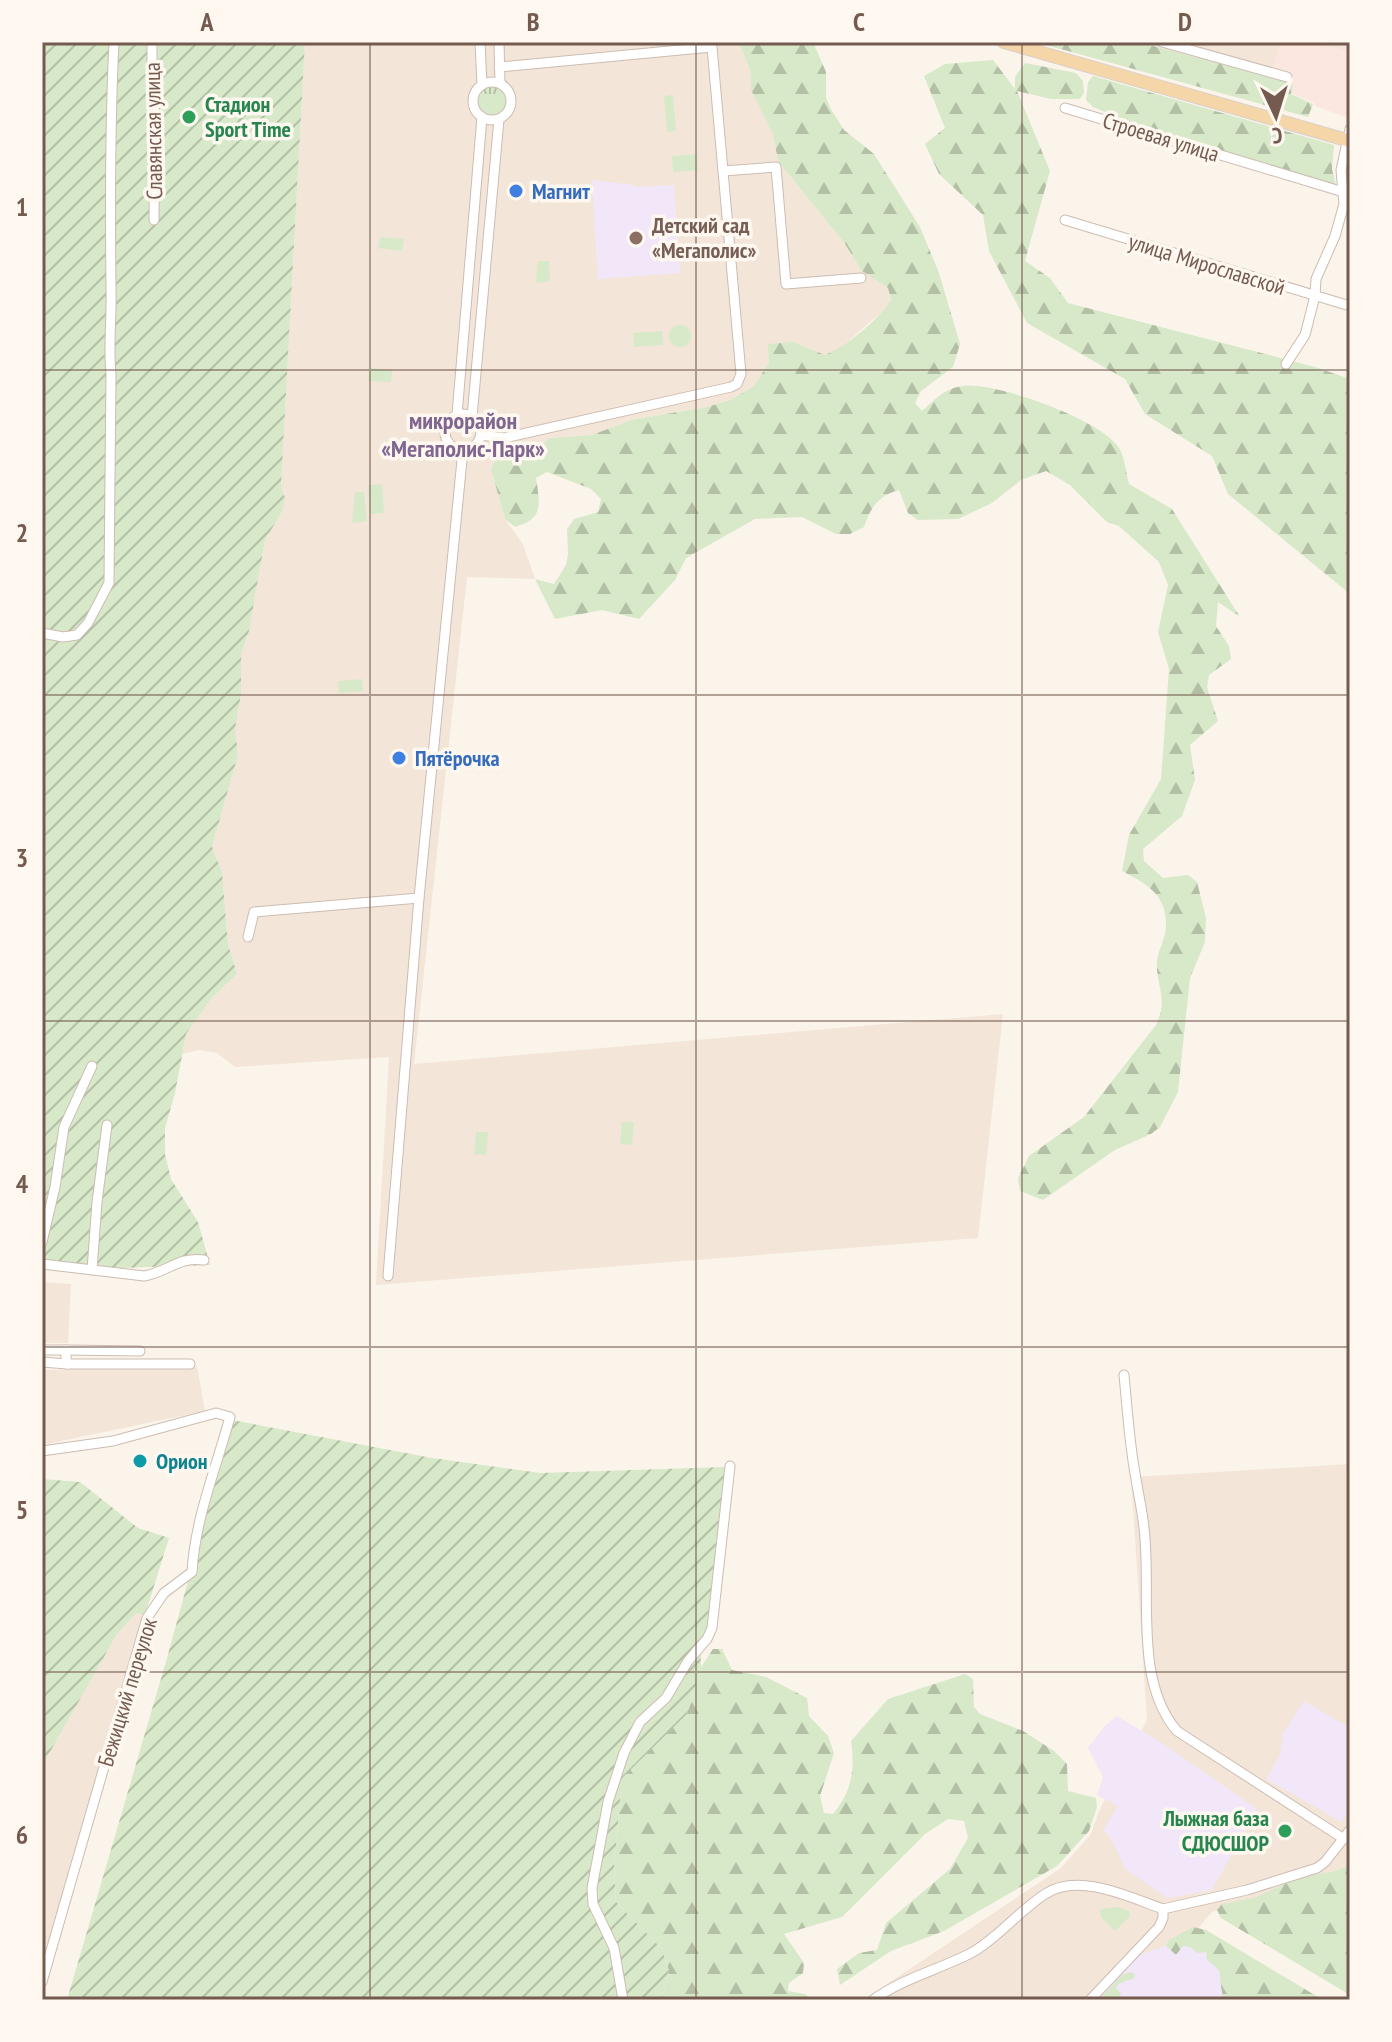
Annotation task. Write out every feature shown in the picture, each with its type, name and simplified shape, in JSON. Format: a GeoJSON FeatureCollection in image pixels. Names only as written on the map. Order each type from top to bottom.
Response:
{"type":"FeatureCollection","features":[{"type":"Feature","properties":{"kind":"main road"},"geometry":{"type":"LineString","coordinates":[[1004,42],[1349,137]]}},
{"type":"Feature","properties":{"kind":"street"},"geometry":{"type":"LineString","coordinates":[[42,633],[63,637],[77,635],[88,623],[109,583],[109,132],[114,42]]}},
{"type":"Feature","properties":{"kind":"street","name":"Славянская улица"},"geometry":{"type":"LineString","coordinates":[[152,42],[154,220]]}},
{"type":"Feature","properties":{"kind":"street"},"geometry":{"type":"LineString","coordinates":[[480,42],[482,85]]}},
{"type":"Feature","properties":{"kind":"street"},"geometry":{"type":"LineString","coordinates":[[499,42],[500,83]]}},
{"type":"Feature","properties":{"kind":"street"},"geometry":{"type":"LineString","coordinates":[[1162,42],[1189,46],[1287,77]]}},
{"type":"Feature","properties":{"kind":"street"},"geometry":{"type":"LineString","coordinates":[[481,435],[504,438],[737,384],[741,374],[712,47],[499,67]]}},
{"type":"Feature","properties":{"kind":"street"},"geometry":{"type":"LineString","coordinates":[[491,82],[500,83],[506,88],[511,101],[505,115],[499,119],[482,117],[473,101],[477,89],[491,82]]}},
{"type":"Feature","properties":{"kind":"street","name":"Строевая улица"},"geometry":{"type":"LineString","coordinates":[[1065,108],[1346,193]]}},
{"type":"Feature","properties":{"kind":"street"},"geometry":{"type":"LineString","coordinates":[[457,415],[482,117]]}},
{"type":"Feature","properties":{"kind":"street"},"geometry":{"type":"LineString","coordinates":[[472,417],[499,119]]}},
{"type":"Feature","properties":{"kind":"street"},"geometry":{"type":"LineString","coordinates":[[1286,364],[1305,335],[1316,279],[1335,236],[1344,204],[1346,193],[1341,170],[1349,137]]}},
{"type":"Feature","properties":{"kind":"street"},"geometry":{"type":"LineString","coordinates":[[723,171],[776,167],[786,284],[861,278]]}},
{"type":"Feature","properties":{"kind":"street","name":"улица Мирославской"},"geometry":{"type":"LineString","coordinates":[[1065,220],[1350,306]]}},
{"type":"Feature","properties":{"kind":"street"},"geometry":{"type":"LineString","coordinates":[[457,415],[472,417],[479,424],[481,435],[475,446],[463,450],[449,444],[445,434],[449,421],[457,415]]}},
{"type":"Feature","properties":{"kind":"street"},"geometry":{"type":"LineString","coordinates":[[388,1276],[419,898],[463,450]]}},
{"type":"Feature","properties":{"kind":"street"},"geometry":{"type":"LineString","coordinates":[[248,937],[254,912],[419,898]]}},
{"type":"Feature","properties":{"kind":"street"},"geometry":{"type":"LineString","coordinates":[[42,1242],[55,1187],[64,1127],[92,1066]]}},
{"type":"Feature","properties":{"kind":"street"},"geometry":{"type":"LineString","coordinates":[[92,1270],[107,1125]]}},
{"type":"Feature","properties":{"kind":"street"},"geometry":{"type":"LineString","coordinates":[[42,1264],[144,1276],[161,1272],[185,1259],[204,1260]]}},
{"type":"Feature","properties":{"kind":"street"},"geometry":{"type":"LineString","coordinates":[[42,1350],[140,1351]]}},
{"type":"Feature","properties":{"kind":"street"},"geometry":{"type":"LineString","coordinates":[[65,1350],[67,1364]]}},
{"type":"Feature","properties":{"kind":"street"},"geometry":{"type":"LineString","coordinates":[[42,1362],[190,1364]]}},
{"type":"Feature","properties":{"kind":"street"},"geometry":{"type":"LineString","coordinates":[[873,2000],[972,1952],[998,1935],[1046,1893],[1056,1889],[1077,1885],[1094,1887],[1163,1909],[1247,1890],[1317,1868],[1347,1835],[1177,1731],[1164,1717],[1154,1692],[1150,1664],[1146,1545],[1124,1375]]}},
{"type":"Feature","properties":{"kind":"street","name":"Бежицкий переулок"},"geometry":{"type":"LineString","coordinates":[[42,1451],[113,1441],[216,1413],[230,1417],[204,1499],[194,1545],[192,1572],[164,1593],[147,1618],[42,1982]]}},
{"type":"Feature","properties":{"kind":"street"},"geometry":{"type":"LineString","coordinates":[[623,2000],[614,1948],[593,1904],[592,1895],[608,1802],[624,1753],[640,1722],[666,1698],[712,1628],[730,1466]]}},
{"type":"Feature","properties":{"kind":"street"},"geometry":{"type":"LineString","coordinates":[[1090,2000],[1159,1927],[1163,1909]]}},
{"type":"Feature","properties":{"kind":"shaded area"},"geometry":{"type":"Polygon","coordinates":[[[305,42],[738,42],[750,69],[751,90],[773,134],[778,161],[845,244],[862,271],[888,288],[891,300],[884,310],[837,351],[825,355],[793,342],[769,363],[753,388],[730,400],[631,420],[592,435],[549,438],[535,450],[497,459],[491,469],[505,519],[523,544],[535,579],[467,577],[414,1064],[1003,1014],[978,1238],[376,1285],[389,1057],[235,1067],[217,1053],[199,1050],[182,1054],[186,1034],[211,999],[237,974],[228,944],[222,872],[212,847],[238,755],[235,729],[241,694],[241,655],[249,631],[265,540],[283,510],[285,498],[281,486],[305,42]]]}},
{"type":"Feature","properties":{"kind":"shaded area"},"geometry":{"type":"Polygon","coordinates":[[[1157,42],[1350,42],[1350,92],[1157,42]]]}},
{"type":"Feature","properties":{"kind":"shaded area"},"geometry":{"type":"Polygon","coordinates":[[[1280,42],[1315,42],[1350,52],[1350,106],[1346,117],[1291,93],[1293,74],[1273,68],[1280,42]]]}},
{"type":"Feature","properties":{"kind":"shaded area","name":"Детский сад «Мегаполис»"},"geometry":{"type":"Polygon","coordinates":[[[592,180],[636,187],[674,185],[680,273],[598,279],[592,180]]]}},
{"type":"Feature","properties":{"kind":"shaded area"},"geometry":{"type":"Polygon","coordinates":[[[42,1282],[71,1284],[68,1343],[42,1343],[42,1282]]]}},
{"type":"Feature","properties":{"kind":"shaded area"},"geometry":{"type":"Polygon","coordinates":[[[197,1366],[205,1411],[42,1445],[42,1370],[197,1366]]]}},
{"type":"Feature","properties":{"kind":"shaded area"},"geometry":{"type":"Polygon","coordinates":[[[1350,1464],[1350,1871],[1212,1912],[1189,1939],[1124,2000],[863,2000],[1061,1868],[1091,1834],[1099,1811],[1147,1720],[1131,1477],[1350,1464]]]}},
{"type":"Feature","properties":{"kind":"shaded area"},"geometry":{"type":"Polygon","coordinates":[[[136,1612],[145,1615],[42,1970],[42,1766],[117,1634],[136,1612]]]}},
{"type":"Feature","properties":{"kind":"shaded area"},"geometry":{"type":"Polygon","coordinates":[[[1304,1701],[1350,1728],[1350,1808],[1342,1822],[1266,1779],[1280,1755],[1283,1733],[1304,1701]]]}},
{"type":"Feature","properties":{"kind":"shaded area"},"geometry":{"type":"Polygon","coordinates":[[[1117,1716],[1162,1743],[1257,1809],[1212,1890],[1167,1898],[1125,1869],[1111,1838],[1103,1830],[1118,1806],[1097,1795],[1103,1777],[1088,1748],[1117,1716]]]}},
{"type":"Feature","properties":{"kind":"shaded area"},"geometry":{"type":"Polygon","coordinates":[[[1189,1939],[1234,1976],[1228,2000],[1100,2000],[1099,1996],[1141,1954],[1189,1939]]]}},
{"type":"Feature","properties":{"kind":"green space"},"geometry":{"type":"Polygon","coordinates":[[[42,42],[305,42],[281,486],[285,498],[283,510],[265,540],[249,631],[241,655],[241,694],[235,729],[238,755],[212,847],[222,872],[228,944],[237,974],[211,999],[186,1034],[165,1128],[165,1154],[171,1179],[198,1222],[210,1265],[92,1269],[42,1264],[42,42]]]}},
{"type":"Feature","properties":{"kind":"green space"},"geometry":{"type":"Polygon","coordinates":[[[738,42],[813,42],[826,72],[826,98],[831,109],[844,130],[874,154],[920,227],[939,273],[960,344],[953,367],[921,391],[915,403],[922,411],[950,390],[977,386],[1046,405],[1071,415],[1109,437],[1119,448],[1129,484],[1172,509],[1240,617],[1218,602],[1216,626],[1229,646],[1231,659],[1209,675],[1207,687],[1218,721],[1190,745],[1195,780],[1182,816],[1143,849],[1144,861],[1163,878],[1188,875],[1197,882],[1206,918],[1205,942],[1190,978],[1178,1092],[1160,1127],[1115,1150],[1043,1200],[1020,1191],[1018,1178],[1029,1156],[1084,1117],[1156,1025],[1162,1007],[1157,963],[1166,931],[1163,906],[1153,891],[1122,871],[1129,835],[1161,779],[1169,669],[1158,632],[1168,585],[1159,562],[1119,526],[1107,522],[1070,485],[1046,471],[1021,480],[992,503],[958,519],[918,520],[908,513],[899,490],[881,499],[872,508],[864,527],[850,534],[836,534],[802,517],[755,519],[686,558],[675,580],[639,619],[602,610],[555,619],[535,579],[554,584],[566,565],[567,529],[574,519],[598,512],[601,499],[591,489],[547,472],[536,478],[539,503],[535,515],[515,527],[505,519],[491,469],[497,458],[535,450],[549,438],[592,435],[631,420],[730,400],[753,387],[769,363],[768,344],[793,342],[825,355],[861,332],[891,300],[888,288],[862,271],[845,244],[778,161],[773,134],[751,90],[750,69],[738,42]]]}},
{"type":"Feature","properties":{"kind":"green space"},"geometry":{"type":"Polygon","coordinates":[[[1046,42],[1139,42],[1281,80],[1293,85],[1291,94],[1313,104],[1308,117],[1046,45],[1046,42]]]}},
{"type":"Feature","properties":{"kind":"green space"},"geometry":{"type":"Polygon","coordinates":[[[993,60],[1015,89],[1015,77],[1025,63],[1076,73],[1083,81],[1084,93],[1080,99],[1051,99],[1017,91],[1050,171],[1025,261],[1050,278],[1068,303],[1315,367],[1350,379],[1350,594],[1228,494],[1212,456],[1145,414],[1125,379],[1027,323],[989,251],[983,215],[939,174],[925,144],[945,128],[924,76],[945,64],[993,60]]]}},
{"type":"Feature","properties":{"kind":"green space"},"geometry":{"type":"Polygon","coordinates":[[[1093,76],[1334,145],[1332,169],[1337,189],[1155,133],[1093,107],[1086,100],[1088,82],[1093,76]]]}},
{"type":"Feature","properties":{"kind":"green space"},"geometry":{"type":"Polygon","coordinates":[[[492,86],[498,87],[506,95],[506,107],[498,115],[492,116],[486,115],[478,107],[477,101],[478,95],[486,87],[492,86]]]}},
{"type":"Feature","properties":{"kind":"green space"},"geometry":{"type":"Polygon","coordinates":[[[673,95],[676,131],[667,132],[664,96],[673,95]]]}},
{"type":"Feature","properties":{"kind":"green space"},"geometry":{"type":"Polygon","coordinates":[[[697,154],[698,170],[673,172],[672,156],[697,154]]]}},
{"type":"Feature","properties":{"kind":"green space"},"geometry":{"type":"Polygon","coordinates":[[[380,237],[404,239],[402,251],[378,248],[380,237]]]}},
{"type":"Feature","properties":{"kind":"green space"},"geometry":{"type":"Polygon","coordinates":[[[538,261],[549,261],[550,281],[536,283],[538,261]]]}},
{"type":"Feature","properties":{"kind":"green space"},"geometry":{"type":"Polygon","coordinates":[[[676,325],[684,325],[691,336],[684,347],[676,347],[669,340],[669,332],[676,325]]]}},
{"type":"Feature","properties":{"kind":"green space"},"geometry":{"type":"Polygon","coordinates":[[[662,331],[663,345],[634,347],[633,333],[662,331]]]}},
{"type":"Feature","properties":{"kind":"green space"},"geometry":{"type":"Polygon","coordinates":[[[369,368],[392,370],[391,382],[368,381],[369,368]]]}},
{"type":"Feature","properties":{"kind":"green space"},"geometry":{"type":"Polygon","coordinates":[[[382,484],[384,513],[370,514],[368,485],[382,484]]]}},
{"type":"Feature","properties":{"kind":"green space"},"geometry":{"type":"Polygon","coordinates":[[[355,492],[364,492],[367,521],[352,523],[355,492]]]}},
{"type":"Feature","properties":{"kind":"green space"},"geometry":{"type":"Polygon","coordinates":[[[362,679],[363,691],[339,693],[338,681],[362,679]]]}},
{"type":"Feature","properties":{"kind":"green space"},"geometry":{"type":"Polygon","coordinates":[[[622,1122],[634,1122],[632,1145],[620,1144],[622,1122]]]}},
{"type":"Feature","properties":{"kind":"green space"},"geometry":{"type":"Polygon","coordinates":[[[476,1132],[488,1132],[486,1155],[474,1154],[476,1132]]]}},
{"type":"Feature","properties":{"kind":"green space"},"geometry":{"type":"Polygon","coordinates":[[[232,1420],[432,1458],[540,1473],[725,1467],[710,1627],[700,1641],[701,1667],[687,1714],[622,1778],[614,1868],[616,1902],[662,1949],[669,1971],[662,2000],[67,2000],[167,1658],[232,1420]]]}},
{"type":"Feature","properties":{"kind":"green space"},"geometry":{"type":"Polygon","coordinates":[[[42,1479],[80,1482],[138,1528],[169,1538],[145,1615],[136,1613],[117,1634],[42,1766],[42,1479]]]}},
{"type":"Feature","properties":{"kind":"green space"},"geometry":{"type":"Polygon","coordinates":[[[713,1649],[722,1649],[732,1670],[766,1677],[807,1698],[809,1716],[828,1736],[834,1753],[820,1796],[824,1813],[833,1814],[848,1788],[853,1761],[851,1741],[888,1699],[965,1674],[973,1679],[974,1707],[980,1714],[1023,1731],[1054,1751],[1067,1764],[1068,1791],[1096,1798],[1097,1807],[1089,1831],[1057,1866],[944,1931],[891,1951],[840,1985],[837,1969],[859,1953],[877,1950],[886,1923],[950,1869],[968,1838],[964,1821],[948,1819],[925,1834],[842,1917],[784,1934],[804,1963],[803,1973],[789,1983],[788,1991],[805,1994],[811,2000],[662,2000],[669,1971],[662,1949],[616,1902],[614,1868],[622,1777],[687,1714],[701,1667],[713,1649]]]}},
{"type":"Feature","properties":{"kind":"green space"},"geometry":{"type":"Polygon","coordinates":[[[1350,1865],[1350,1995],[1221,1918],[1217,1910],[1222,1904],[1254,1898],[1302,1876],[1332,1872],[1350,1865]]]}},
{"type":"Feature","properties":{"kind":"green space"},"geometry":{"type":"Polygon","coordinates":[[[1117,1907],[1129,1911],[1130,1916],[1115,1931],[1101,1917],[1100,1909],[1117,1907]]]}},
{"type":"Feature","properties":{"kind":"green space"},"geometry":{"type":"Polygon","coordinates":[[[1193,1927],[1206,1930],[1323,2000],[1223,2000],[1219,1970],[1207,1960],[1206,1952],[1198,1953],[1183,1946],[1176,1955],[1166,1946],[1169,1940],[1193,1927]]]}},
{"type":"Feature","properties":{"kind":"green space"},"geometry":{"type":"Polygon","coordinates":[[[1135,1974],[1134,1978],[1118,1984],[1116,1988],[1121,1993],[1119,2000],[1099,2000],[1122,1975],[1135,1974]]]}},
{"type":"Feature","properties":{"kind":"place","name":"Стадион Sport Time"},"geometry":{"type":"Point","coordinates":[189,117]}},
{"type":"Feature","properties":{"kind":"place","name":"Магнит"},"geometry":{"type":"Point","coordinates":[516,191]}},
{"type":"Feature","properties":{"kind":"place","name":"Детский сад «Мегаполис»"},"geometry":{"type":"Point","coordinates":[636,238]}},
{"type":"Feature","properties":{"kind":"place","name":"Пятёрочка"},"geometry":{"type":"Point","coordinates":[399,758]}},
{"type":"Feature","properties":{"kind":"place","name":"Орион"},"geometry":{"type":"Point","coordinates":[140,1461]}},
{"type":"Feature","properties":{"kind":"place","name":"Лыжная база СДЮСШОР"},"geometry":{"type":"Point","coordinates":[1285,1831]}},
{"type":"Feature","properties":{"kind":"district","name":"микрорайон «Мегаполис-Парк»"},"geometry":{"type":"Point","coordinates":[463,434]}}]}
